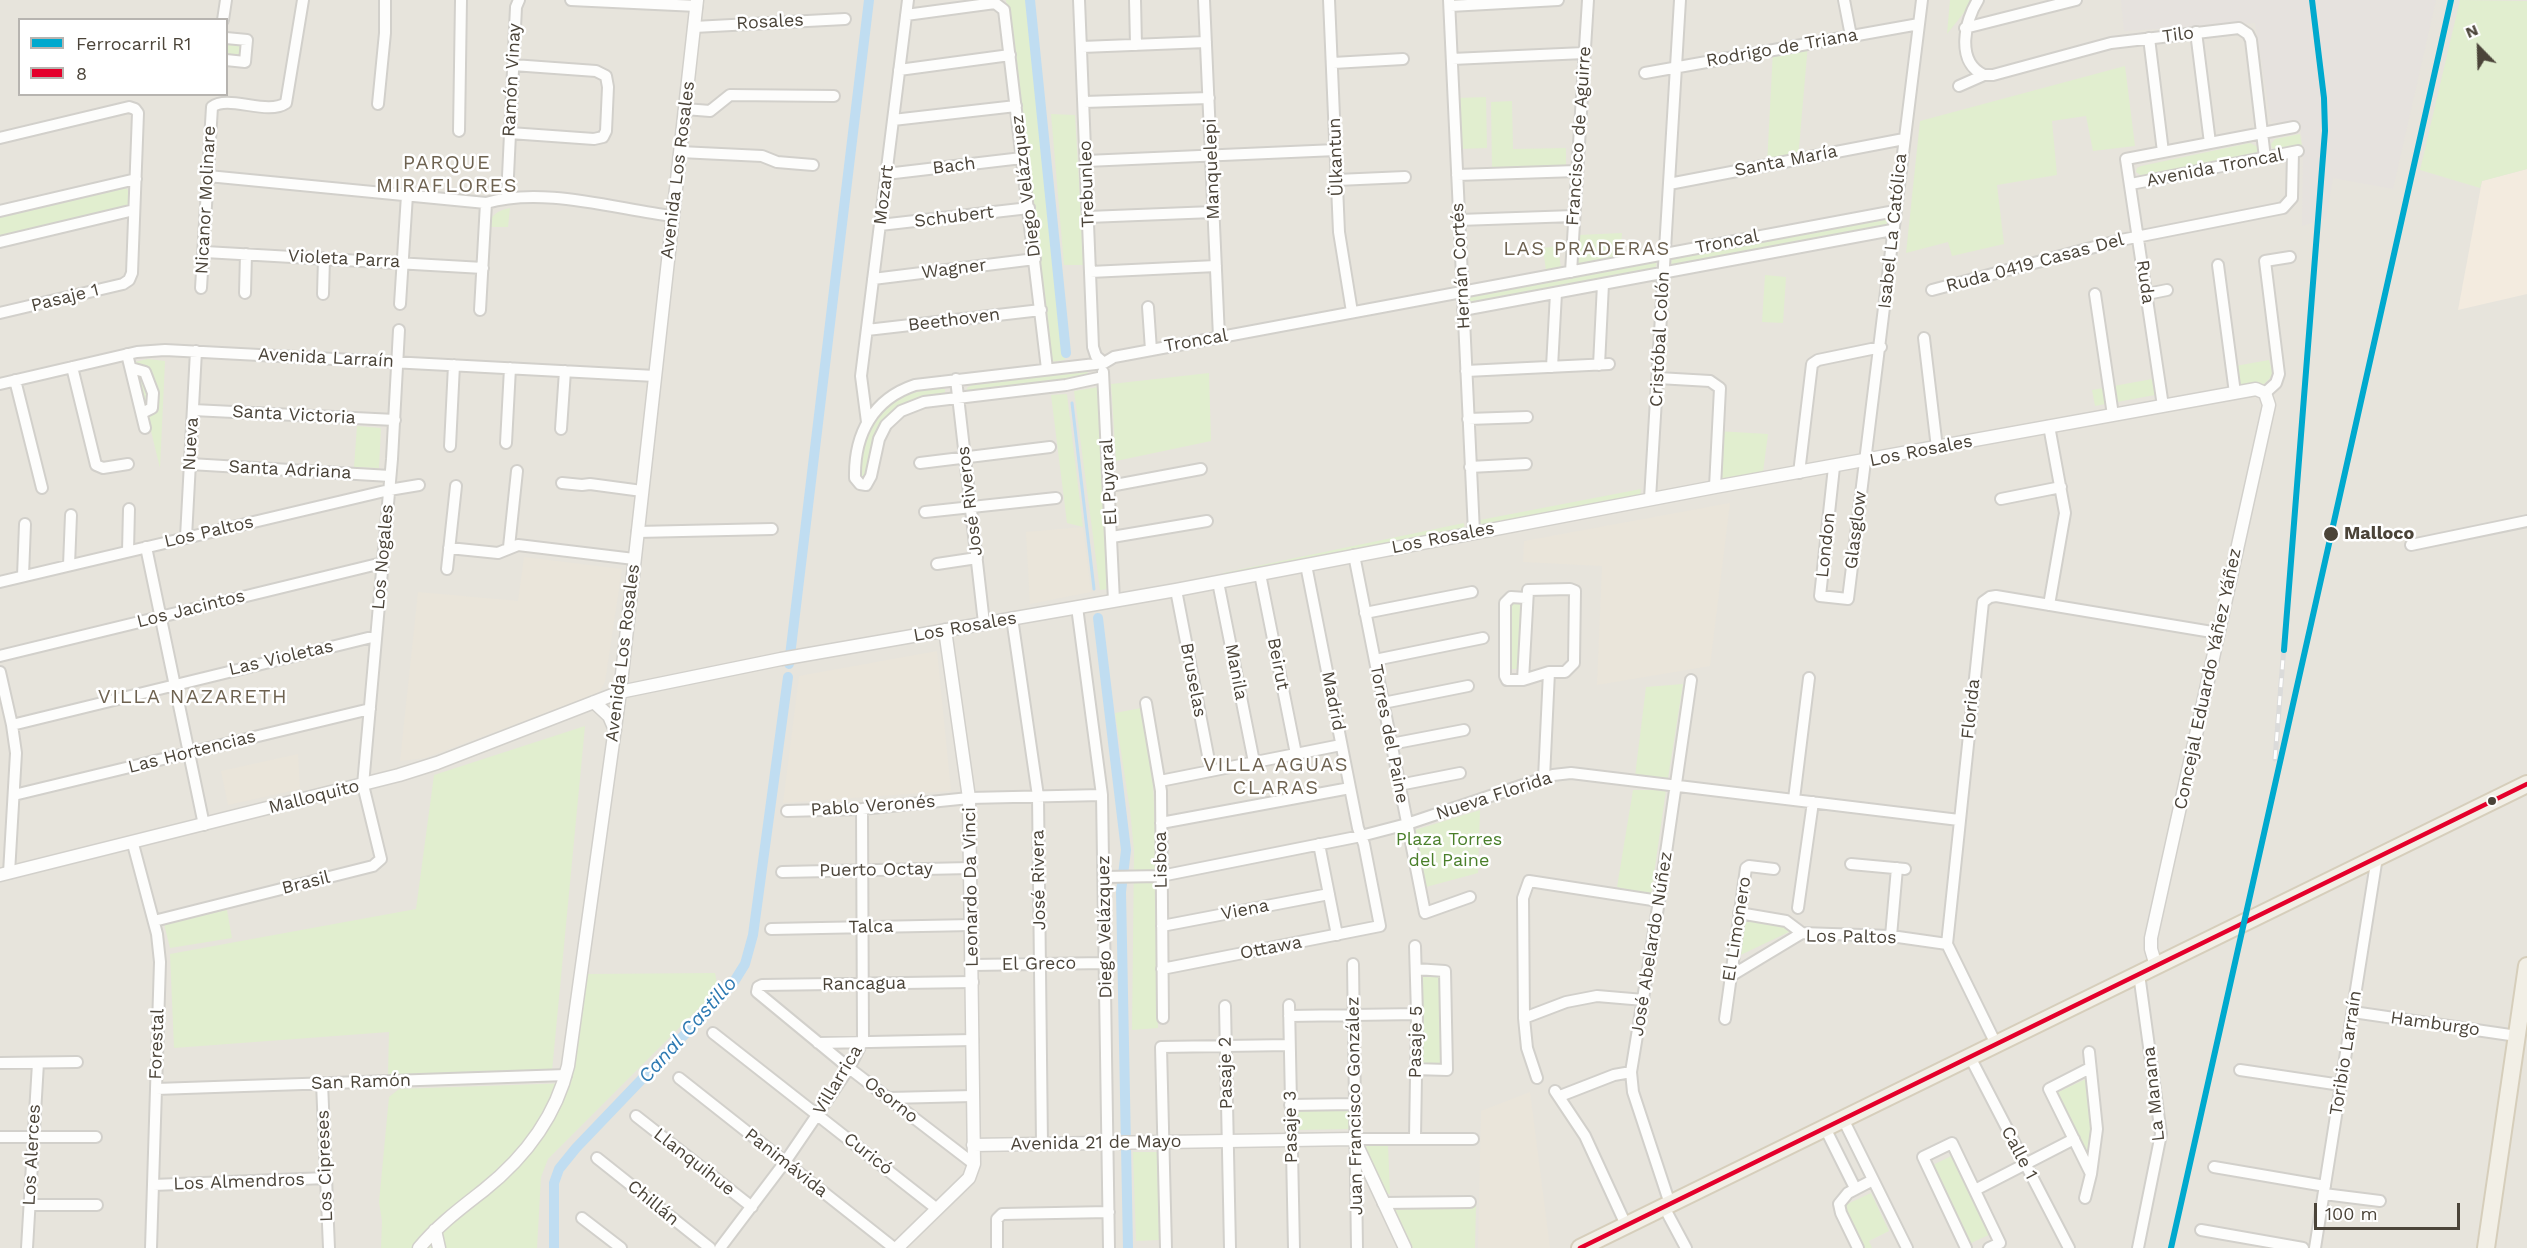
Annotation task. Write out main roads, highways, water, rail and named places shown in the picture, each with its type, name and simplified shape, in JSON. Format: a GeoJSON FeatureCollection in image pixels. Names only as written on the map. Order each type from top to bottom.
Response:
{"type":"FeatureCollection","features":[{"type":"Feature","properties":{"kind":"main road"},"geometry":{"type":"LineString","coordinates":[[1580,1248],[1602,1243],[1626,1225],[2527,784]]}},
{"type":"Feature","properties":{"kind":"main road"},"geometry":{"type":"LineString","coordinates":[[2486,1248],[2527,966]]}},
{"type":"Feature","properties":{"kind":"waterway"},"geometry":{"type":"LineString","coordinates":[[789,664],[869,0]]}},
{"type":"Feature","properties":{"kind":"waterway"},"geometry":{"type":"LineString","coordinates":[[1030,0],[1066,353]]}},
{"type":"Feature","properties":{"kind":"waterway"},"geometry":{"type":"LineString","coordinates":[[1072,403],[1094,589]]}},
{"type":"Feature","properties":{"kind":"waterway"},"geometry":{"type":"LineString","coordinates":[[1098,618],[1126,850],[1121,892],[1128,1248]]}},
{"type":"Feature","properties":{"kind":"waterway","name":"Canal Castillo"},"geometry":{"type":"LineString","coordinates":[[554,1248],[554,1183],[559,1169],[576,1148],[732,985],[745,964],[753,935],[788,677]]}},
{"type":"Feature","properties":{"kind":"railway"},"geometry":{"type":"LineString","coordinates":[[2275,759],[2325,131],[2324,98],[2312,0]]}},
{"type":"Feature","properties":{"kind":"rail line","name":"R1"},"geometry":{"type":"LineString","coordinates":[[2284,650],[2325,131],[2324,98],[2312,0]]}},
{"type":"Feature","properties":{"kind":"rail line","name":"R1"},"geometry":{"type":"LineString","coordinates":[[2171,1248],[2451,0]]}},
{"type":"Feature","properties":{"kind":"place","name":"Malloco"},"geometry":{"type":"Point","coordinates":[2331,534]}},
{"type":"Feature","properties":{"kind":"district","name":"PARQUE MIRAFLORES"},"geometry":{"type":"Point","coordinates":[447,174]}},
{"type":"Feature","properties":{"kind":"district","name":"LAS PRADERAS"},"geometry":{"type":"Point","coordinates":[1587,249]}},
{"type":"Feature","properties":{"kind":"district","name":"VILLA NAZARETH"},"geometry":{"type":"Point","coordinates":[193,697]}},
{"type":"Feature","properties":{"kind":"district","name":"VILLA AGUAS CLARAS"},"geometry":{"type":"Point","coordinates":[1276,776]}},
{"type":"Feature","properties":{"kind":"park label","name":"Plaza Torres del Paine"},"geometry":{"type":"Point","coordinates":[1449,850]}}]}
